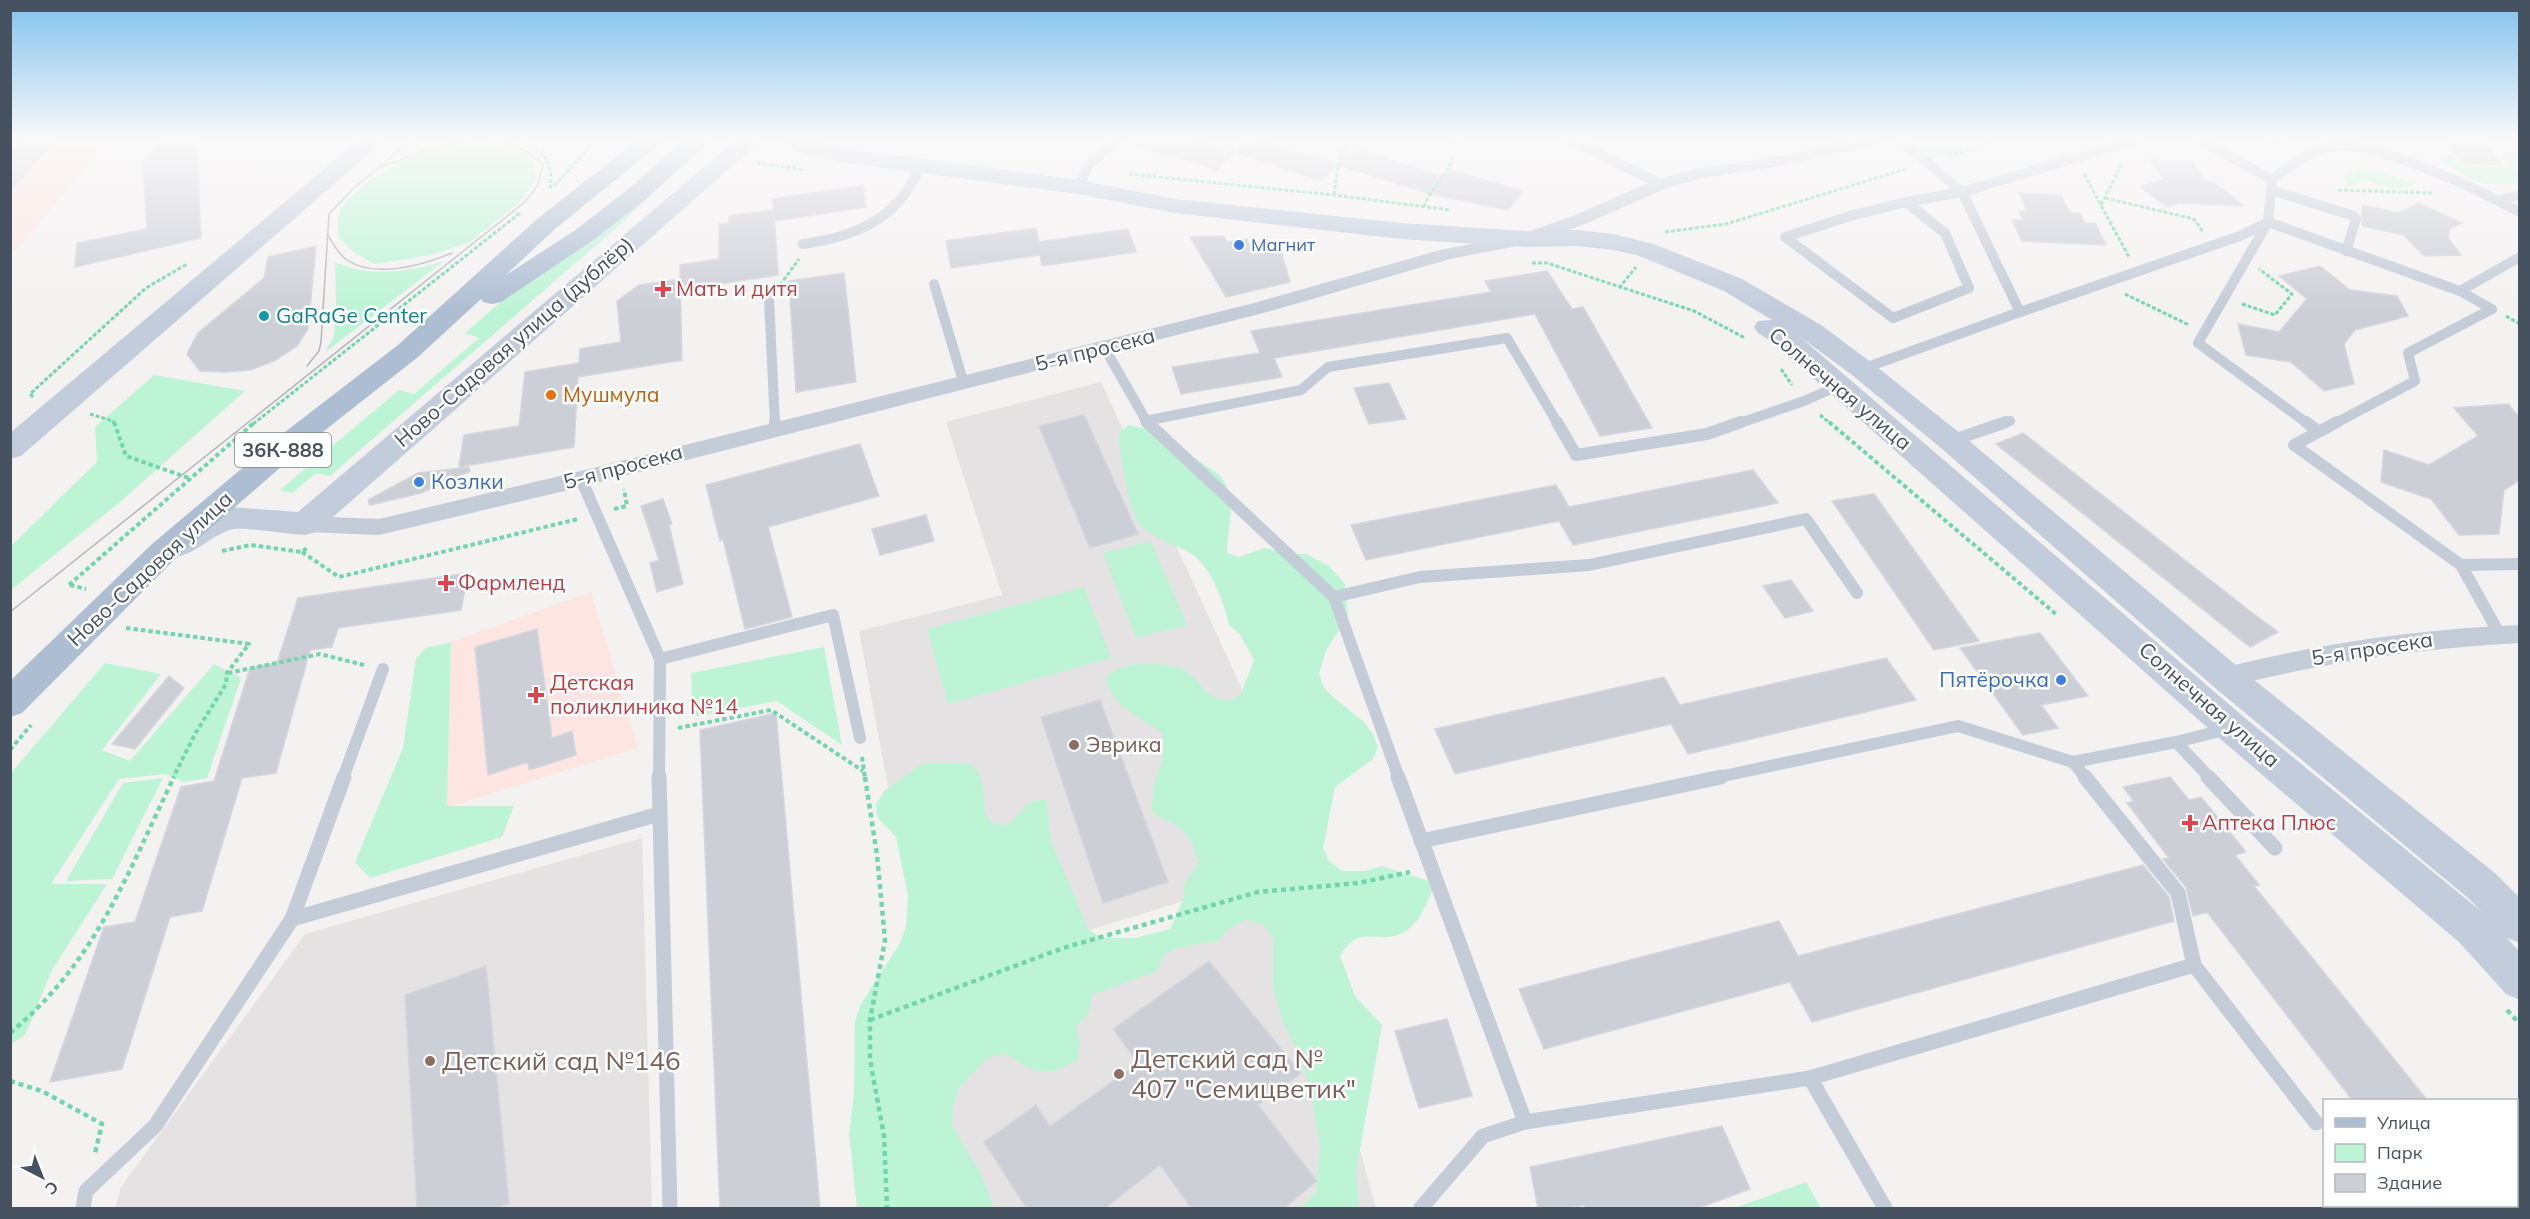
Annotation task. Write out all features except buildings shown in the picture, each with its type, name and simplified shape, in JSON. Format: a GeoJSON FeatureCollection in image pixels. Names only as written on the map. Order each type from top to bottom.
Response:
{"type":"FeatureCollection","features":[{"type":"Feature","properties":{"kind":"main road"},"geometry":{"type":"LineString","coordinates":[[10,449],[307,196]]}},
{"type":"Feature","properties":{"kind":"main road","name":"Ново-Садовая улица"},"geometry":{"type":"LineString","coordinates":[[10,702],[163,552],[295,440],[408,351],[546,224],[583,196]]}},
{"type":"Feature","properties":{"kind":"main road","name":"Ново-Садовая улица"},"geometry":{"type":"LineString","coordinates":[[408,351],[583,236],[635,196]]}},
{"type":"Feature","properties":{"kind":"main road","name":"Ново-Садовая улица (дублёр)"},"geometry":{"type":"LineString","coordinates":[[305,524],[699,196]]}},
{"type":"Feature","properties":{"kind":"main road","name":"Солнечная улица"},"geometry":{"type":"LineString","coordinates":[[1141,196],[1175,206],[1401,231],[1525,251],[1678,280],[1727,303],[1951,441],[2226,677],[2482,886],[2520,925]]}},
{"type":"Feature","properties":{"kind":"main road","name":"Солнечная улица"},"geometry":{"type":"LineString","coordinates":[[1850,377],[2002,525],[2232,728],[2473,929],[2512,994]]}},
{"type":"Feature","properties":{"kind":"main road"},"geometry":{"type":"LineString","coordinates":[[163,552],[230,518],[305,524]]}},
{"type":"Feature","properties":{"kind":"street","name":"5-я просека"},"geometry":{"type":"LineString","coordinates":[[305,524],[379,527],[964,384],[1260,308],[1447,254],[1525,251],[1580,220],[1634,196]]}},
{"type":"Feature","properties":{"kind":"street","name":"5-я просека"},"geometry":{"type":"LineString","coordinates":[[2226,677],[2259,668],[2420,639],[2510,635]]}},
{"type":"Feature","properties":{"kind":"lane"},"geometry":{"type":"LineString","coordinates":[[803,244],[836,240],[870,226],[903,196]]}},
{"type":"Feature","properties":{"kind":"lane"},"geometry":{"type":"LineString","coordinates":[[1906,202],[1945,233],[1970,288],[1893,318],[1785,237],[1837,219],[1906,202],[1940,196]]}},
{"type":"Feature","properties":{"kind":"lane"},"geometry":{"type":"LineString","coordinates":[[1964,196],[2020,312]]}},
{"type":"Feature","properties":{"kind":"lane"},"geometry":{"type":"LineString","coordinates":[[2271,196],[2268,222],[2198,342],[2318,431]]}},
{"type":"Feature","properties":{"kind":"lane"},"geometry":{"type":"LineString","coordinates":[[2301,196],[2354,216],[2356,219],[2346,251]]}},
{"type":"Feature","properties":{"kind":"lane"},"geometry":{"type":"LineString","coordinates":[[2489,196],[2520,212]]}},
{"type":"Feature","properties":{"kind":"lane"},"geometry":{"type":"LineString","coordinates":[[2499,200],[2516,196]]}},
{"type":"Feature","properties":{"kind":"lane"},"geometry":{"type":"LineString","coordinates":[[1145,421],[1301,390],[1328,367],[1507,338],[1576,454],[1707,434],[1804,401],[1850,377],[2020,312],[2240,237],[2268,222],[2460,291],[2492,309],[2408,353],[2415,381],[2294,445],[2461,565],[2510,635]]}},
{"type":"Feature","properties":{"kind":"lane"},"geometry":{"type":"LineString","coordinates":[[2460,291],[2520,257]]}},
{"type":"Feature","properties":{"kind":"lane"},"geometry":{"type":"LineString","coordinates":[[934,284],[964,384]]}},
{"type":"Feature","properties":{"kind":"lane"},"geometry":{"type":"LineString","coordinates":[[769,299],[775,429]]}},
{"type":"Feature","properties":{"kind":"lane"},"geometry":{"type":"LineString","coordinates":[[1104,348],[1145,421],[1334,597],[1420,841],[1525,1122]]}},
{"type":"Feature","properties":{"kind":"lane"},"geometry":{"type":"LineString","coordinates":[[1951,441],[2010,421]]}},
{"type":"Feature","properties":{"kind":"lane"},"geometry":{"type":"LineString","coordinates":[[581,479],[660,659],[659,814],[670,1209]]}},
{"type":"Feature","properties":{"kind":"lane"},"geometry":{"type":"LineString","coordinates":[[1334,597],[1420,577],[1589,565],[1806,519],[1857,593]]}},
{"type":"Feature","properties":{"kind":"lane"},"geometry":{"type":"LineString","coordinates":[[2461,565],[2520,564]]}},
{"type":"Feature","properties":{"kind":"lane"},"geometry":{"type":"LineString","coordinates":[[660,659],[833,615],[860,738]]}},
{"type":"Feature","properties":{"kind":"lane"},"geometry":{"type":"LineString","coordinates":[[83,1209],[86,1191],[155,1126],[292,919],[383,669]]}},
{"type":"Feature","properties":{"kind":"lane"},"geometry":{"type":"LineString","coordinates":[[1420,841],[1958,726],[2073,762],[2176,742],[2232,728]]}},
{"type":"Feature","properties":{"kind":"lane"},"geometry":{"type":"LineString","coordinates":[[2176,742],[2275,848]]}},
{"type":"Feature","properties":{"kind":"lane"},"geometry":{"type":"LineString","coordinates":[[2073,762],[2178,893],[2194,965],[2316,1122]]}},
{"type":"Feature","properties":{"kind":"lane"},"geometry":{"type":"LineString","coordinates":[[292,919],[659,814]]}},
{"type":"Feature","properties":{"kind":"lane"},"geometry":{"type":"LineString","coordinates":[[1420,1209],[1484,1136],[1525,1122],[1810,1078],[2194,965]]}},
{"type":"Feature","properties":{"kind":"lane"},"geometry":{"type":"LineString","coordinates":[[1810,1078],[1885,1209]]}},
{"type":"Feature","properties":{"kind":"path"},"geometry":{"type":"LineString","coordinates":[[1341,196],[1456,211]]}},
{"type":"Feature","properties":{"kind":"path"},"geometry":{"type":"LineString","coordinates":[[1424,207],[1426,196]]}},
{"type":"Feature","properties":{"kind":"path"},"geometry":{"type":"LineString","coordinates":[[1663,232],[1726,224],[1817,196]]}},
{"type":"Feature","properties":{"kind":"path"},"geometry":{"type":"LineString","coordinates":[[2096,196],[2137,272]]}},
{"type":"Feature","properties":{"kind":"path"},"geometry":{"type":"LineString","coordinates":[[2101,205],[2105,198],[2195,220],[2211,246]]}},
{"type":"Feature","properties":{"kind":"path"},"geometry":{"type":"LineString","coordinates":[[69,585],[254,423],[523,211]]}},
{"type":"Feature","properties":{"kind":"path"},"geometry":{"type":"LineString","coordinates":[[769,299],[800,256],[803,244]]}},
{"type":"Feature","properties":{"kind":"path"},"geometry":{"type":"LineString","coordinates":[[1525,251],[1547,263],[1694,311],[1746,338]]}},
{"type":"Feature","properties":{"kind":"path"},"geometry":{"type":"LineString","coordinates":[[2224,297],[2276,315],[2292,294],[2247,259]]}},
{"type":"Feature","properties":{"kind":"path"},"geometry":{"type":"LineString","coordinates":[[2103,284],[2204,332]]}},
{"type":"Feature","properties":{"kind":"path"},"geometry":{"type":"LineString","coordinates":[[1779,367],[1804,401],[2065,622]]}},
{"type":"Feature","properties":{"kind":"path"},"geometry":{"type":"LineString","coordinates":[[10,1033],[34,1013],[58,988],[90,942],[119,892],[187,749],[226,684],[227,673],[249,644],[126,628]]}},
{"type":"Feature","properties":{"kind":"path"},"geometry":{"type":"LineString","coordinates":[[227,673],[320,654],[383,669]]}},
{"type":"Feature","properties":{"kind":"path"},"geometry":{"type":"LineString","coordinates":[[659,732],[771,710],[863,771]]}},
{"type":"Feature","properties":{"kind":"path"},"geometry":{"type":"LineString","coordinates":[[860,738],[877,855],[885,940],[870,1020],[870,1060],[884,1136],[887,1209]]}},
{"type":"Feature","properties":{"kind":"path"},"geometry":{"type":"LineString","coordinates":[[870,1020],[1063,948],[1258,892],[1358,883],[1414,871]]}},
{"type":"Feature","properties":{"kind":"path"},"geometry":{"type":"LineString","coordinates":[[2512,994],[2520,1024]]}},
{"type":"Feature","properties":{"kind":"path"},"geometry":{"type":"LineString","coordinates":[[10,1081],[42,1091],[102,1124],[86,1191]]}},
{"type":"Feature","properties":{"kind":"shaded area"},"geometry":{"type":"Polygon","coordinates":[[[11,196],[62,196],[16,250],[11,250],[11,196]]]}},
{"type":"Feature","properties":{"kind":"shaded area","name":"Эврика"},"geometry":{"type":"Polygon","coordinates":[[[1101,382],[1320,859],[924,981],[859,631],[1002,595],[946,422],[1101,382]]]}},
{"type":"Feature","properties":{"kind":"shaded area","name":"Детская поликлиника №14"},"geometry":{"type":"Polygon","coordinates":[[[591,592],[638,748],[447,807],[451,642],[591,592]]]}},
{"type":"Feature","properties":{"kind":"shaded area","name":"Детский сад №146"},"geometry":{"type":"Polygon","coordinates":[[[642,838],[652,1208],[115,1208],[121,1187],[305,934],[642,838]]]}},
{"type":"Feature","properties":{"kind":"shaded area","name":"Детский сад № 407 \"Семицветик\""},"geometry":{"type":"Polygon","coordinates":[[[1292,902],[1376,1208],[928,1208],[892,1050],[1292,902]]]}},
{"type":"Feature","properties":{"kind":"green space"},"geometry":{"type":"Polygon","coordinates":[[[351,196],[524,196],[520,202],[470,242],[430,255],[375,264],[355,253],[339,238],[338,217],[351,196]]]}},
{"type":"Feature","properties":{"kind":"green space"},"geometry":{"type":"Polygon","coordinates":[[[623,196],[650,196],[330,476],[316,473],[292,493],[280,490],[399,390],[414,394],[479,338],[465,333],[623,196]]]}},
{"type":"Feature","properties":{"kind":"green space"},"geometry":{"type":"Polygon","coordinates":[[[444,261],[324,353],[334,337],[335,262],[362,270],[389,272],[444,261]]]}},
{"type":"Feature","properties":{"kind":"green space"},"geometry":{"type":"Polygon","coordinates":[[[154,375],[245,391],[120,502],[11,590],[11,546],[97,462],[95,427],[154,375]]]}},
{"type":"Feature","properties":{"kind":"green space"},"geometry":{"type":"Polygon","coordinates":[[[1128,425],[1152,430],[1165,437],[1219,475],[1229,492],[1227,553],[1239,557],[1265,548],[1292,554],[1306,554],[1329,566],[1345,584],[1348,617],[1326,650],[1319,674],[1323,686],[1332,696],[1365,723],[1378,747],[1373,759],[1335,787],[1323,848],[1329,861],[1342,871],[1365,871],[1381,866],[1435,883],[1423,911],[1413,925],[1392,937],[1357,939],[1340,956],[1355,996],[1382,1025],[1356,1172],[1359,1208],[1300,1208],[1316,1192],[1320,1146],[1310,1090],[1300,1056],[1283,1022],[1273,988],[1273,937],[1262,924],[1246,920],[1229,928],[1218,941],[1180,947],[1164,955],[1157,971],[1092,995],[1090,1012],[1076,1026],[1080,1042],[1077,1061],[1055,1070],[1039,1071],[1004,1053],[986,1059],[959,1088],[953,1107],[952,1126],[980,1172],[994,1208],[857,1208],[849,1133],[854,1095],[855,1021],[861,1004],[900,943],[906,927],[908,895],[896,837],[877,817],[876,804],[884,791],[923,763],[969,763],[978,772],[983,785],[985,812],[992,824],[1008,825],[1030,802],[1046,799],[1051,841],[1088,929],[1101,938],[1135,938],[1170,929],[1183,900],[1184,884],[1201,859],[1197,859],[1191,840],[1181,829],[1151,812],[1154,784],[1163,758],[1162,732],[1127,710],[1113,695],[1106,677],[1124,666],[1164,665],[1183,669],[1209,694],[1230,701],[1241,694],[1254,660],[1239,633],[1229,625],[1220,596],[1204,566],[1190,553],[1155,536],[1138,522],[1129,496],[1118,441],[1120,432],[1128,425]]]}},
{"type":"Feature","properties":{"kind":"green space"},"geometry":{"type":"Polygon","coordinates":[[[1151,541],[1187,625],[1136,638],[1103,553],[1151,541]]]}},
{"type":"Feature","properties":{"kind":"green space"},"geometry":{"type":"Polygon","coordinates":[[[1084,587],[1111,658],[948,704],[927,629],[1084,587]]]}},
{"type":"Feature","properties":{"kind":"green space"},"geometry":{"type":"Polygon","coordinates":[[[451,642],[447,806],[514,806],[502,837],[370,878],[355,862],[403,748],[416,658],[426,648],[451,642]]]}},
{"type":"Feature","properties":{"kind":"green space"},"geometry":{"type":"Polygon","coordinates":[[[824,647],[842,745],[777,701],[693,717],[691,673],[824,647]]]}},
{"type":"Feature","properties":{"kind":"green space"},"geometry":{"type":"Polygon","coordinates":[[[105,663],[161,674],[102,750],[130,761],[214,664],[241,678],[207,778],[184,782],[165,774],[119,779],[51,884],[107,884],[52,970],[25,1035],[11,1044],[11,773],[105,663]]]}},
{"type":"Feature","properties":{"kind":"green space"},"geometry":{"type":"Polygon","coordinates":[[[163,778],[112,879],[66,881],[123,783],[163,778]]]}},
{"type":"Feature","properties":{"kind":"green space"},"geometry":{"type":"Polygon","coordinates":[[[1806,1182],[1821,1208],[1735,1208],[1806,1182]]]}},
{"type":"Feature","properties":{"kind":"tram line"},"geometry":{"type":"LineString","coordinates":[[328,235],[329,214],[346,196]]}},
{"type":"Feature","properties":{"kind":"tram line"},"geometry":{"type":"LineString","coordinates":[[10,612],[525,202],[530,196]]}},
{"type":"Feature","properties":{"kind":"tram line"},"geometry":{"type":"LineString","coordinates":[[307,366],[319,351],[321,342],[328,235]]}},
{"type":"Feature","properties":{"kind":"tram line"},"geometry":{"type":"LineString","coordinates":[[328,235],[344,258],[359,266],[372,269],[400,268],[452,253]]}},
{"type":"Feature","properties":{"kind":"place","name":"Магнит"},"geometry":{"type":"Point","coordinates":[1239,245]}},
{"type":"Feature","properties":{"kind":"place","name":"Мать и дитя"},"geometry":{"type":"Point","coordinates":[663,289]}},
{"type":"Feature","properties":{"kind":"place","name":"GaRaGe Center"},"geometry":{"type":"Point","coordinates":[264,316]}},
{"type":"Feature","properties":{"kind":"place","name":"Мушмула"},"geometry":{"type":"Point","coordinates":[551,395]}},
{"type":"Feature","properties":{"kind":"place","name":"Козлки"},"geometry":{"type":"Point","coordinates":[419,482]}},
{"type":"Feature","properties":{"kind":"place","name":"Фармленд"},"geometry":{"type":"Point","coordinates":[446,583]}},
{"type":"Feature","properties":{"kind":"place","name":"Пятёрочка"},"geometry":{"type":"Point","coordinates":[2061,680]}},
{"type":"Feature","properties":{"kind":"place","name":"Детская поликлиника №14"},"geometry":{"type":"Point","coordinates":[536,695]}},
{"type":"Feature","properties":{"kind":"place","name":"Эврика"},"geometry":{"type":"Point","coordinates":[1074,745]}},
{"type":"Feature","properties":{"kind":"place","name":"Аптека Плюс"},"geometry":{"type":"Point","coordinates":[2190,823]}},
{"type":"Feature","properties":{"kind":"place","name":"Детский сад №146"},"geometry":{"type":"Point","coordinates":[430,1061]}},
{"type":"Feature","properties":{"kind":"place","name":"Детский сад № 407 \"Семицветик\""},"geometry":{"type":"Point","coordinates":[1119,1074]}}]}
